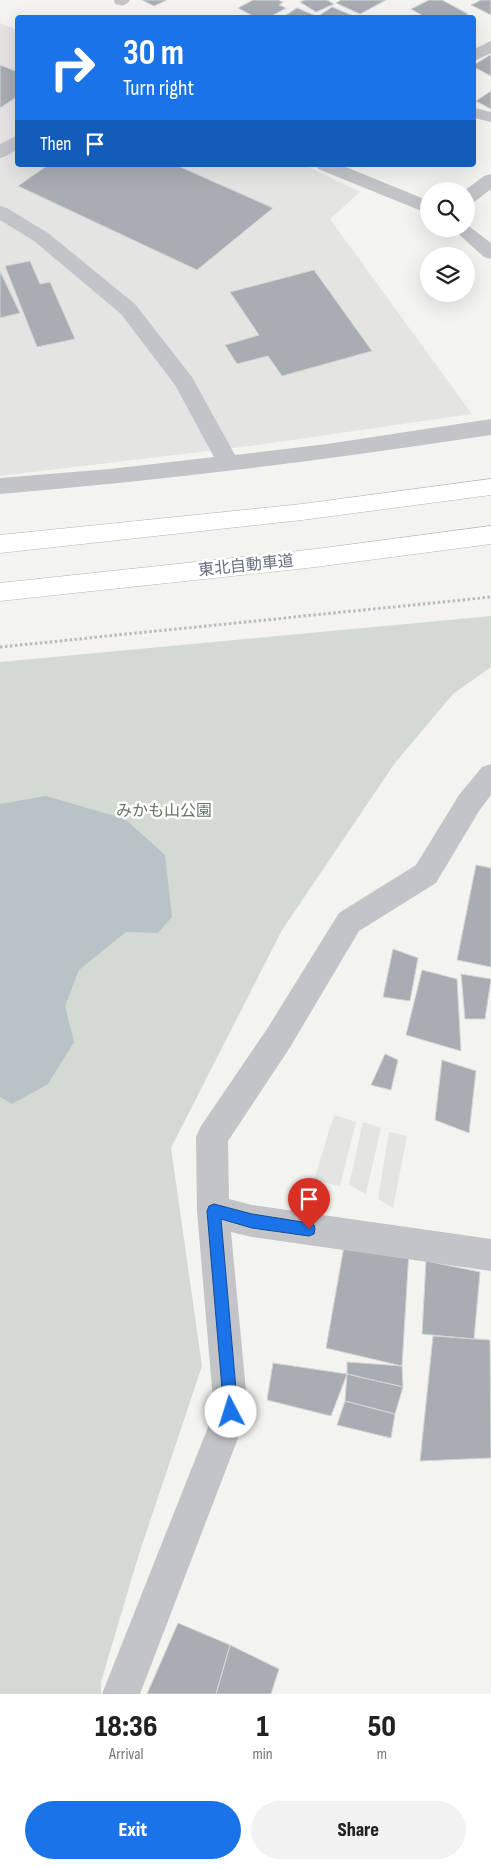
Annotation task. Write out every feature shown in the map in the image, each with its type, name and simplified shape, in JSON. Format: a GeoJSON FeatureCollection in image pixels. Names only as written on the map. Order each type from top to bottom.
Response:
{"type":"FeatureCollection","features":[{"type":"Feature","properties":{"kind":"highway"},"geometry":{"type":"LineString","coordinates":[[0,544],[292,513],[491,488]]}},
{"type":"Feature","properties":{"kind":"highway","name":"東北自動車道"},"geometry":{"type":"LineString","coordinates":[[0,592],[316,558],[491,535]]}},
{"type":"Feature","properties":{"kind":"street"},"geometry":{"type":"LineString","coordinates":[[476,55],[491,46]]}},
{"type":"Feature","properties":{"kind":"street"},"geometry":{"type":"LineString","coordinates":[[476,113],[491,117]]}},
{"type":"Feature","properties":{"kind":"street"},"geometry":{"type":"LineString","coordinates":[[0,152],[15,142]]}},
{"type":"Feature","properties":{"kind":"street"},"geometry":{"type":"LineString","coordinates":[[330,167],[420,204]]}},
{"type":"Feature","properties":{"kind":"street"},"geometry":{"type":"LineString","coordinates":[[475,192],[491,180]]}},
{"type":"Feature","properties":{"kind":"street"},"geometry":{"type":"LineString","coordinates":[[0,212],[41,237],[128,309],[184,382],[228,463]]}},
{"type":"Feature","properties":{"kind":"street"},"geometry":{"type":"LineString","coordinates":[[472,237],[491,253]]}},
{"type":"Feature","properties":{"kind":"street"},"geometry":{"type":"LineString","coordinates":[[0,486],[110,477],[327,452],[491,427]]}},
{"type":"Feature","properties":{"kind":"street"},"geometry":{"type":"LineString","coordinates":[[122,1694],[231,1412],[214,1211],[212,1137],[278,1039],[349,922],[426,874],[469,803],[491,775]]}},
{"type":"Feature","properties":{"kind":"street"},"geometry":{"type":"LineString","coordinates":[[214,1211],[252,1221],[491,1255]]}},
{"type":"Feature","properties":{"kind":"path"},"geometry":{"type":"LineString","coordinates":[[0,647],[491,597]]}},
{"type":"Feature","properties":{"kind":"shaded area"},"geometry":{"type":"Polygon","coordinates":[[[0,23],[15,29],[15,167],[309,167],[360,192],[330,219],[472,414],[250,446],[0,476],[0,23]]]}},
{"type":"Feature","properties":{"kind":"shaded area"},"geometry":{"type":"Polygon","coordinates":[[[46,796],[125,819],[165,855],[172,917],[158,933],[126,932],[79,970],[65,1006],[74,1042],[48,1084],[12,1104],[0,1097],[0,804],[46,796]]]}},
{"type":"Feature","properties":{"kind":"shaded area"},"geometry":{"type":"Polygon","coordinates":[[[334,1115],[356,1122],[340,1186],[314,1180],[334,1115]]]}},
{"type":"Feature","properties":{"kind":"shaded area"},"geometry":{"type":"Polygon","coordinates":[[[363,1122],[381,1128],[366,1194],[349,1185],[363,1122]]]}},
{"type":"Feature","properties":{"kind":"shaded area"},"geometry":{"type":"Polygon","coordinates":[[[389,1132],[407,1136],[393,1208],[378,1199],[389,1132]]]}},
{"type":"Feature","properties":{"kind":"green space","name":"みかも山公園"},"geometry":{"type":"Polygon","coordinates":[[[491,616],[491,667],[453,694],[395,763],[282,930],[171,1148],[202,1366],[139,1554],[101,1682],[101,1694],[0,1694],[0,662],[491,616]]]}},
{"type":"Feature","properties":{"kind":"building"},"geometry":{"type":"Polygon","coordinates":[[[142,0],[167,0],[154,6],[142,0]]]}},
{"type":"Feature","properties":{"kind":"building"},"geometry":{"type":"Polygon","coordinates":[[[253,0],[278,0],[283,2],[279,5],[286,8],[273,15],[251,15],[238,8],[253,0]]]}},
{"type":"Feature","properties":{"kind":"building"},"geometry":{"type":"Polygon","coordinates":[[[305,0],[327,0],[334,4],[316,12],[300,2],[305,0]]]}},
{"type":"Feature","properties":{"kind":"building"},"geometry":{"type":"Polygon","coordinates":[[[341,0],[386,0],[360,14],[336,3],[341,0]]]}},
{"type":"Feature","properties":{"kind":"building"},"geometry":{"type":"Polygon","coordinates":[[[429,0],[442,0],[468,14],[422,15],[411,9],[429,0]]]}},
{"type":"Feature","properties":{"kind":"building"},"geometry":{"type":"Polygon","coordinates":[[[481,0],[491,0],[491,15],[471,5],[481,0]]]}},
{"type":"Feature","properties":{"kind":"building"},"geometry":{"type":"Polygon","coordinates":[[[332,7],[351,15],[320,15],[332,7]]]}},
{"type":"Feature","properties":{"kind":"building"},"geometry":{"type":"Polygon","coordinates":[[[297,8],[314,15],[286,15],[297,8]]]}},
{"type":"Feature","properties":{"kind":"building"},"geometry":{"type":"Polygon","coordinates":[[[490,55],[491,76],[476,68],[476,64],[490,55]]]}},
{"type":"Feature","properties":{"kind":"building"},"geometry":{"type":"Polygon","coordinates":[[[0,65],[15,71],[15,98],[0,108],[0,65]]]}},
{"type":"Feature","properties":{"kind":"building"},"geometry":{"type":"Polygon","coordinates":[[[491,91],[491,109],[476,101],[491,91]]]}},
{"type":"Feature","properties":{"kind":"building"},"geometry":{"type":"Polygon","coordinates":[[[45,167],[181,167],[273,208],[197,270],[18,186],[45,167]]]}},
{"type":"Feature","properties":{"kind":"building"},"geometry":{"type":"Polygon","coordinates":[[[30,261],[40,284],[50,282],[75,339],[37,347],[5,266],[30,261]]]}},
{"type":"Feature","properties":{"kind":"building"},"geometry":{"type":"Polygon","coordinates":[[[314,270],[372,351],[282,376],[268,356],[237,364],[225,345],[259,335],[230,292],[314,270]]]}},
{"type":"Feature","properties":{"kind":"building"},"geometry":{"type":"Polygon","coordinates":[[[0,271],[20,313],[0,318],[0,271]]]}},
{"type":"Feature","properties":{"kind":"building"},"geometry":{"type":"Polygon","coordinates":[[[476,865],[491,868],[491,967],[457,960],[476,865]]]}},
{"type":"Feature","properties":{"kind":"building"},"geometry":{"type":"Polygon","coordinates":[[[393,949],[418,958],[410,1001],[383,997],[393,949]]]}},
{"type":"Feature","properties":{"kind":"building"},"geometry":{"type":"Polygon","coordinates":[[[422,970],[457,979],[461,1051],[406,1035],[422,970]]]}},
{"type":"Feature","properties":{"kind":"building"},"geometry":{"type":"Polygon","coordinates":[[[461,974],[491,979],[485,1019],[465,1019],[461,974]]]}},
{"type":"Feature","properties":{"kind":"building"},"geometry":{"type":"Polygon","coordinates":[[[385,1054],[398,1060],[391,1090],[371,1085],[385,1054]]]}},
{"type":"Feature","properties":{"kind":"building"},"geometry":{"type":"Polygon","coordinates":[[[442,1060],[476,1071],[469,1133],[435,1120],[442,1060]]]}},
{"type":"Feature","properties":{"kind":"building"},"geometry":{"type":"Polygon","coordinates":[[[346,1235],[409,1251],[402,1366],[326,1348],[346,1235]]]}},
{"type":"Feature","properties":{"kind":"building"},"geometry":{"type":"Polygon","coordinates":[[[426,1261],[480,1272],[474,1339],[422,1334],[426,1261]]]}},
{"type":"Feature","properties":{"kind":"building"},"geometry":{"type":"Polygon","coordinates":[[[433,1336],[490,1340],[491,1458],[420,1461],[433,1336]]]}},
{"type":"Feature","properties":{"kind":"building"},"geometry":{"type":"Polygon","coordinates":[[[347,1362],[402,1366],[403,1387],[347,1374],[347,1362]]]}},
{"type":"Feature","properties":{"kind":"building"},"geometry":{"type":"Polygon","coordinates":[[[273,1363],[347,1374],[331,1416],[267,1400],[273,1363]]]}},
{"type":"Feature","properties":{"kind":"building"},"geometry":{"type":"Polygon","coordinates":[[[347,1374],[403,1387],[395,1414],[345,1401],[347,1374]]]}},
{"type":"Feature","properties":{"kind":"building"},"geometry":{"type":"Polygon","coordinates":[[[345,1401],[395,1414],[391,1438],[337,1425],[345,1401]]]}},
{"type":"Feature","properties":{"kind":"building"},"geometry":{"type":"Polygon","coordinates":[[[178,1623],[230,1645],[216,1694],[147,1694],[178,1623]]]}},
{"type":"Feature","properties":{"kind":"building"},"geometry":{"type":"Polygon","coordinates":[[[230,1645],[279,1669],[271,1694],[216,1694],[230,1645]]]}},
{"type":"Feature","properties":{"kind":"route"},"geometry":{"type":"LineString","coordinates":[[231,1412],[214,1211],[252,1221],[309,1229]]}}]}
